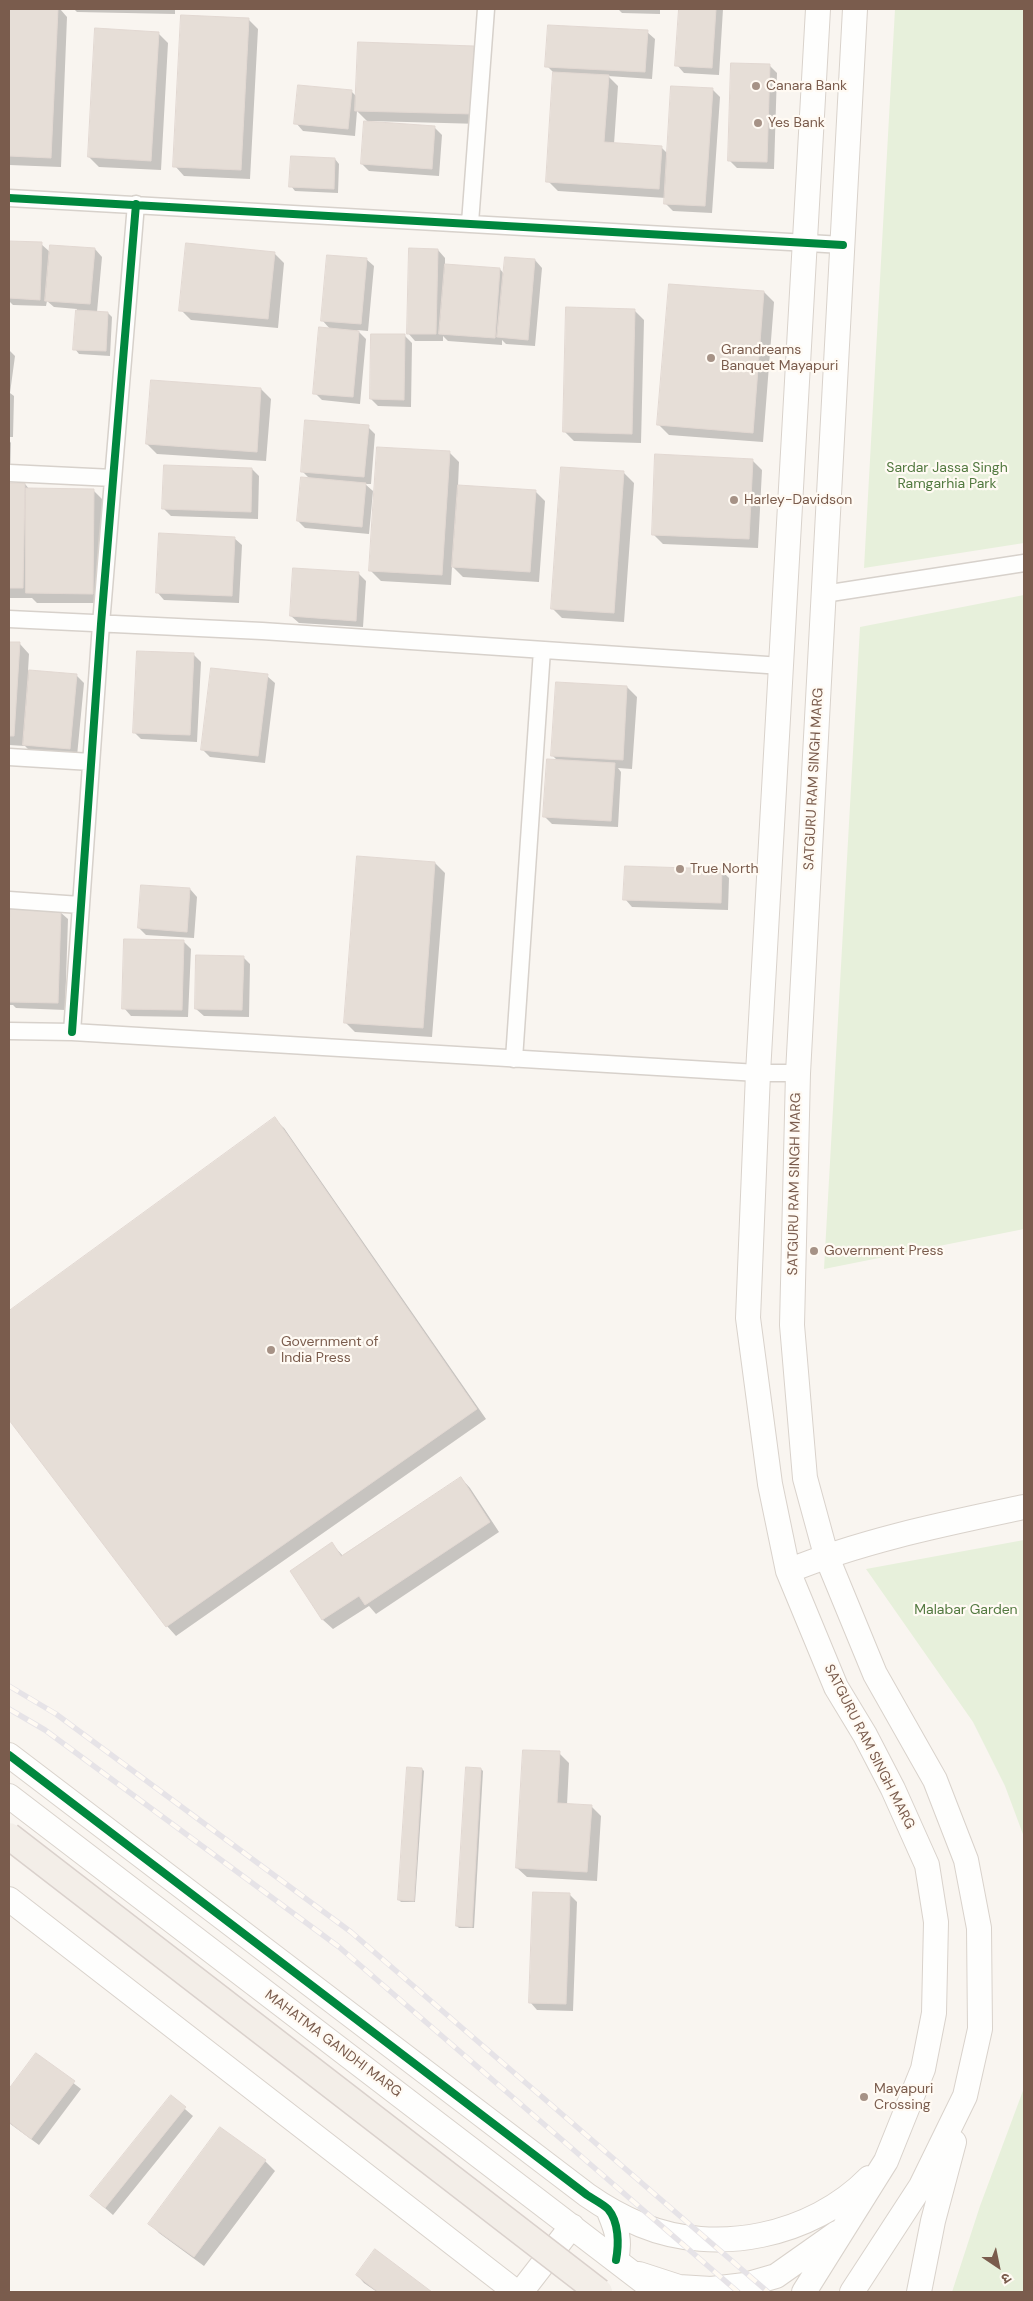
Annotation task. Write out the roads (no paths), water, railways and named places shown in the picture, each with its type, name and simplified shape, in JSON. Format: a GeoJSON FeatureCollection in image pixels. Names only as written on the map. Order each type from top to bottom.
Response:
{"type":"FeatureCollection","features":[{"type":"Feature","properties":{"kind":"main road","name":"SATGURU RAM SINGH MARG"},"geometry":{"type":"LineString","coordinates":[[804,2292],[848,2225],[886,2161],[924,2070],[934,2013],[936,1922],[927,1865],[893,1789],[836,1687],[788,1571],[770,1484],[748,1318],[758,1073],[818,9]]}},
{"type":"Feature","properties":{"kind":"main road","name":"SATGURU RAM SINGH MARG"},"geometry":{"type":"LineString","coordinates":[[852,2292],[921,2186],[965,2096],[980,2029],[979,1928],[966,1860],[936,1780],[875,1674],[826,1555],[805,1478],[792,1325],[798,1073],[855,9]]}},
{"type":"Feature","properties":{"kind":"main road"},"geometry":{"type":"LineString","coordinates":[[788,1571],[826,1555],[905,1532],[1024,1507]]}},
{"type":"Feature","properties":{"kind":"main road"},"geometry":{"type":"LineString","coordinates":[[9,1756],[587,2196],[642,2226],[679,2236],[717,2240],[756,2236],[792,2226],[827,2210],[859,2188],[886,2161]]}},
{"type":"Feature","properties":{"kind":"main road","name":"MAHATMA GANDHI MARG"},"geometry":{"type":"LineString","coordinates":[[9,1796],[657,2292]]}},
{"type":"Feature","properties":{"kind":"main road"},"geometry":{"type":"LineString","coordinates":[[9,1836],[599,2292]]}},
{"type":"Feature","properties":{"kind":"main road"},"geometry":{"type":"LineString","coordinates":[[9,1859],[572,2292]]}},
{"type":"Feature","properties":{"kind":"main road"},"geometry":{"type":"LineString","coordinates":[[9,1899],[516,2292]]}},
{"type":"Feature","properties":{"kind":"main road"},"geometry":{"type":"LineString","coordinates":[[919,2292],[933,2221],[965,2096]]}},
{"type":"Feature","properties":{"kind":"main road"},"geometry":{"type":"LineString","coordinates":[[608,2209],[616,2228],[622,2265],[679,2287],[711,2289],[745,2284],[776,2276],[848,2225]]}},
{"type":"Feature","properties":{"kind":"main road"},"geometry":{"type":"LineString","coordinates":[[521,2292],[568,2222]]}},
{"type":"Feature","properties":{"kind":"street"},"geometry":{"type":"LineString","coordinates":[[470,223],[486,9]]}},
{"type":"Feature","properties":{"kind":"street"},"geometry":{"type":"LineString","coordinates":[[9,198],[843,245]]}},
{"type":"Feature","properties":{"kind":"street"},"geometry":{"type":"LineString","coordinates":[[72,1032],[101,624],[136,204]]}},
{"type":"Feature","properties":{"kind":"street"},"geometry":{"type":"LineString","coordinates":[[9,473],[113,478]]}},
{"type":"Feature","properties":{"kind":"street"},"geometry":{"type":"LineString","coordinates":[[824,594],[1024,562]]}},
{"type":"Feature","properties":{"kind":"street"},"geometry":{"type":"LineString","coordinates":[[9,620],[262,631],[782,666]]}},
{"type":"Feature","properties":{"kind":"street"},"geometry":{"type":"LineString","coordinates":[[514,1059],[542,650]]}},
{"type":"Feature","properties":{"kind":"street"},"geometry":{"type":"LineString","coordinates":[[9,757],[91,762]]}},
{"type":"Feature","properties":{"kind":"street"},"geometry":{"type":"LineString","coordinates":[[9,900],[80,906]]}},
{"type":"Feature","properties":{"kind":"street"},"geometry":{"type":"LineString","coordinates":[[9,1031],[72,1032],[758,1073],[798,1073]]}},
{"type":"Feature","properties":{"kind":"railway"},"geometry":{"type":"LineString","coordinates":[[9,1686],[56,1714],[351,1932],[768,2292]]}},
{"type":"Feature","properties":{"kind":"railway"},"geometry":{"type":"LineString","coordinates":[[9,1709],[45,1730],[339,1947],[738,2292]]}},
{"type":"Feature","properties":{"kind":"place","name":"Canara Bank"},"geometry":{"type":"Point","coordinates":[756,86]}},
{"type":"Feature","properties":{"kind":"place","name":"Yes Bank"},"geometry":{"type":"Point","coordinates":[758,123]}},
{"type":"Feature","properties":{"kind":"place","name":"Grandreams Banquet Mayapuri"},"geometry":{"type":"Point","coordinates":[711,358]}},
{"type":"Feature","properties":{"kind":"place","name":"Harley-Davidson"},"geometry":{"type":"Point","coordinates":[734,500]}},
{"type":"Feature","properties":{"kind":"place","name":"True North"},"geometry":{"type":"Point","coordinates":[680,869]}},
{"type":"Feature","properties":{"kind":"place","name":"Government Press"},"geometry":{"type":"Point","coordinates":[814,1251]}},
{"type":"Feature","properties":{"kind":"place","name":"Government of India Press"},"geometry":{"type":"Point","coordinates":[271,1350]}},
{"type":"Feature","properties":{"kind":"place","name":"Mayapuri Crossing"},"geometry":{"type":"Point","coordinates":[864,2097]}},
{"type":"Feature","properties":{"kind":"park label","name":"Sardar Jassa Singh Ramgarhia Park"},"geometry":{"type":"Point","coordinates":[947,476]}},
{"type":"Feature","properties":{"kind":"park label","name":"Malabar Garden"},"geometry":{"type":"Point","coordinates":[966,1610]}}]}
